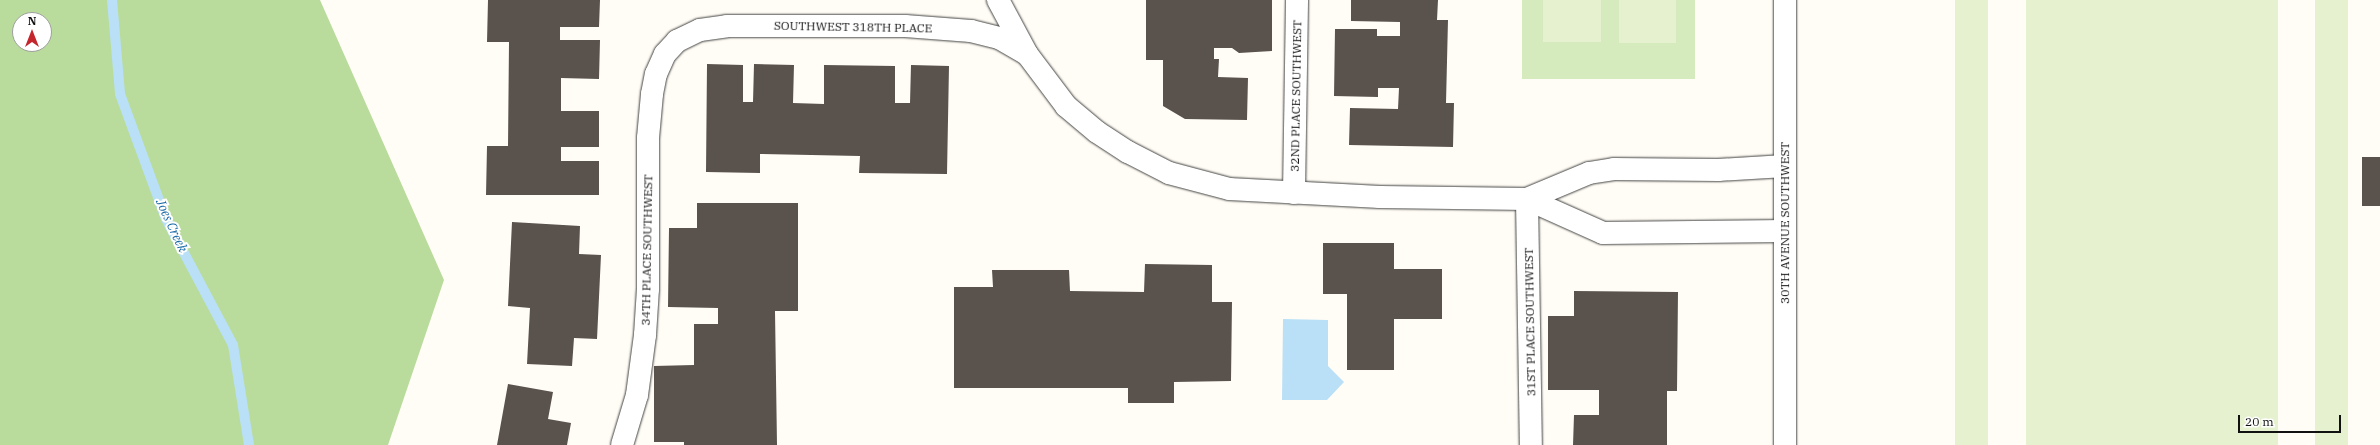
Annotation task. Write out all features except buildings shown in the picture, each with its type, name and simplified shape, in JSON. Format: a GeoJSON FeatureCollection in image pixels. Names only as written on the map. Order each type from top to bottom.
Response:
{"type":"FeatureCollection","features":[{"type":"Feature","properties":{"kind":"street"},"geometry":{"type":"LineString","coordinates":[[998,0],[1027,54]]}},
{"type":"Feature","properties":{"kind":"street","name":"32ND PLACE SOUTHWEST"},"geometry":{"type":"LineString","coordinates":[[1294,193],[1297,0]]}},
{"type":"Feature","properties":{"kind":"street","name":"30TH AVENUE SOUTHWEST"},"geometry":{"type":"LineString","coordinates":[[1785,0],[1785,445]]}},
{"type":"Feature","properties":{"kind":"street","name":"SOUTHWEST 318TH PLACE"},"geometry":{"type":"LineString","coordinates":[[665,54],[685,37],[717,27],[889,26],[932,27],[971,31],[999,38],[1027,54],[1066,106],[1097,132],[1128,152],[1169,173],[1229,189],[1380,197],[1527,199]]}},
{"type":"Feature","properties":{"kind":"street","name":"34TH PLACE SOUTHWEST"},"geometry":{"type":"LineString","coordinates":[[622,445],[637,394],[644,347],[648,289],[649,117],[656,74],[665,54]]}},
{"type":"Feature","properties":{"kind":"street"},"geometry":{"type":"LineString","coordinates":[[1527,199],[1589,173],[1614,169],[1718,170],[1785,166]]}},
{"type":"Feature","properties":{"kind":"street"},"geometry":{"type":"LineString","coordinates":[[1527,199],[1603,233],[1785,231]]}},
{"type":"Feature","properties":{"kind":"street","name":"31ST PLACE SOUTHWEST"},"geometry":{"type":"LineString","coordinates":[[1527,199],[1531,445]]}},
{"type":"Feature","properties":{"kind":"green space"},"geometry":{"type":"Polygon","coordinates":[[[0,0],[320,0],[444,280],[388,445],[0,445],[0,0]]]}},
{"type":"Feature","properties":{"kind":"green space"},"geometry":{"type":"Polygon","coordinates":[[[1522,0],[1695,0],[1695,79],[1522,79],[1522,0]]]}},
{"type":"Feature","properties":{"kind":"green space"},"geometry":{"type":"Polygon","coordinates":[[[1543,0],[1601,0],[1601,42],[1543,42],[1543,0]]]}},
{"type":"Feature","properties":{"kind":"green space"},"geometry":{"type":"Polygon","coordinates":[[[1619,0],[1676,0],[1676,43],[1619,43],[1619,0]]]}},
{"type":"Feature","properties":{"kind":"green space"},"geometry":{"type":"Polygon","coordinates":[[[1955,0],[1988,0],[1988,445],[1955,445],[1955,0]]]}},
{"type":"Feature","properties":{"kind":"green space"},"geometry":{"type":"Polygon","coordinates":[[[2026,0],[2278,0],[2278,445],[2026,445],[2026,0]]]}},
{"type":"Feature","properties":{"kind":"green space"},"geometry":{"type":"Polygon","coordinates":[[[2315,0],[2348,0],[2348,445],[2315,445],[2315,0]]]}},
{"type":"Feature","properties":{"kind":"water"},"geometry":{"type":"Polygon","coordinates":[[[1283,319],[1328,320],[1328,366],[1344,382],[1327,400],[1282,400],[1283,319]]]}},
{"type":"Feature","properties":{"kind":"waterway","name":"Joes Creek"},"geometry":{"type":"LineString","coordinates":[[112,0],[120,94],[166,219],[233,345],[249,445]]}}]}
